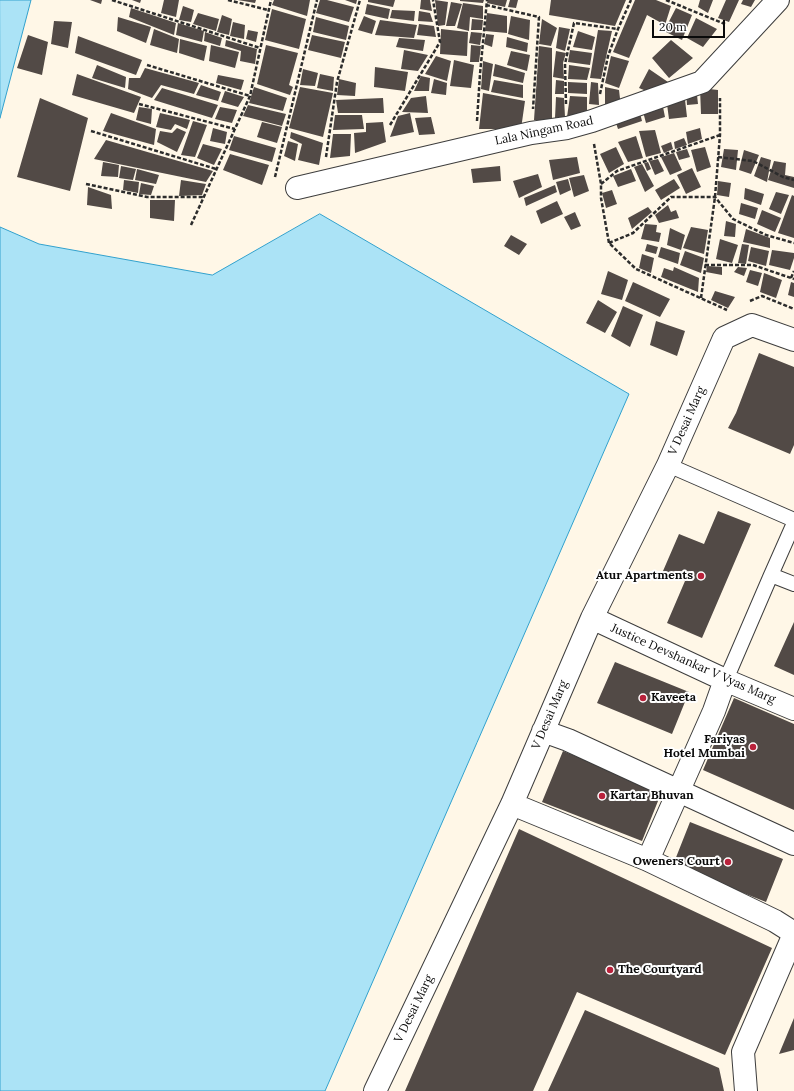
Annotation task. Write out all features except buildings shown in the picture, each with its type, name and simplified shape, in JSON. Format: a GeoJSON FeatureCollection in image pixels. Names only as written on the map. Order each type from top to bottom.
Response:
{"type":"FeatureCollection","features":[{"type":"Feature","properties":{"kind":"street","name":"Lala Ningam Road"},"geometry":{"type":"LineString","coordinates":[[297,188],[531,133],[567,128],[598,119],[702,82],[778,0]]}},
{"type":"Feature","properties":{"kind":"street","name":"V Desai Marg"},"geometry":{"type":"LineString","coordinates":[[375,1091],[512,804],[592,618],[668,465],[724,338],[752,325],[794,340]]}},
{"type":"Feature","properties":{"kind":"street","name":"Justice Devshankar V Vyas Marg"},"geometry":{"type":"LineString","coordinates":[[592,618],[725,680],[794,709]]}},
{"type":"Feature","properties":{"kind":"street"},"geometry":{"type":"LineString","coordinates":[[648,860],[714,711],[725,680]]}},
{"type":"Feature","properties":{"kind":"street"},"geometry":{"type":"LineString","coordinates":[[543,731],[568,740],[678,792],[794,844]]}},
{"type":"Feature","properties":{"kind":"street"},"geometry":{"type":"LineString","coordinates":[[512,804],[648,860],[775,922],[794,934],[743,1052],[746,1091]]}},
{"type":"Feature","properties":{"kind":"lane"},"geometry":{"type":"LineString","coordinates":[[668,465],[794,521],[725,680]]}},
{"type":"Feature","properties":{"kind":"lane"},"geometry":{"type":"LineString","coordinates":[[771,575],[794,584]]}},
{"type":"Feature","properties":{"kind":"path"},"geometry":{"type":"LineString","coordinates":[[112,0],[260,48]]}},
{"type":"Feature","properties":{"kind":"path"},"geometry":{"type":"LineString","coordinates":[[228,0],[268,10]]}},
{"type":"Feature","properties":{"kind":"path"},"geometry":{"type":"LineString","coordinates":[[191,224],[250,96],[268,10],[272,0]]}},
{"type":"Feature","properties":{"kind":"path"},"geometry":{"type":"LineString","coordinates":[[274,184],[317,0]]}},
{"type":"Feature","properties":{"kind":"path"},"geometry":{"type":"LineString","coordinates":[[326,159],[337,82],[360,0]]}},
{"type":"Feature","properties":{"kind":"path"},"geometry":{"type":"LineString","coordinates":[[390,125],[440,42],[433,0]]}},
{"type":"Feature","properties":{"kind":"path"},"geometry":{"type":"LineString","coordinates":[[476,146],[480,74],[487,0]]}},
{"type":"Feature","properties":{"kind":"path"},"geometry":{"type":"LineString","coordinates":[[631,0],[608,56],[600,92],[598,119],[601,198],[609,243],[636,268],[727,310],[734,307]]}},
{"type":"Feature","properties":{"kind":"path"},"geometry":{"type":"LineString","coordinates":[[666,0],[747,33]]}},
{"type":"Feature","properties":{"kind":"path"},"geometry":{"type":"LineString","coordinates":[[486,5],[539,17],[531,133]]}},
{"type":"Feature","properties":{"kind":"path"},"geometry":{"type":"LineString","coordinates":[[567,128],[565,64],[574,23],[618,29]]}},
{"type":"Feature","properties":{"kind":"path"},"geometry":{"type":"LineString","coordinates":[[700,298],[715,197],[720,135],[719,63]]}},
{"type":"Feature","properties":{"kind":"path"},"geometry":{"type":"LineString","coordinates":[[147,65],[250,96]]}},
{"type":"Feature","properties":{"kind":"path"},"geometry":{"type":"LineString","coordinates":[[139,104],[235,128]]}},
{"type":"Feature","properties":{"kind":"path"},"geometry":{"type":"LineString","coordinates":[[91,131],[216,169]]}},
{"type":"Feature","properties":{"kind":"path"},"geometry":{"type":"LineString","coordinates":[[601,184],[617,172],[720,135]]}},
{"type":"Feature","properties":{"kind":"path"},"geometry":{"type":"LineString","coordinates":[[718,157],[753,161],[783,177],[794,180]]}},
{"type":"Feature","properties":{"kind":"path"},"geometry":{"type":"LineString","coordinates":[[86,184],[147,197],[203,197]]}},
{"type":"Feature","properties":{"kind":"path"},"geometry":{"type":"LineString","coordinates":[[609,243],[633,233],[671,197],[715,197]]}},
{"type":"Feature","properties":{"kind":"path"},"geometry":{"type":"LineString","coordinates":[[715,197],[733,219],[766,235],[794,243]]}},
{"type":"Feature","properties":{"kind":"path"},"geometry":{"type":"LineString","coordinates":[[705,265],[753,265],[793,279],[794,271]]}},
{"type":"Feature","properties":{"kind":"path"},"geometry":{"type":"LineString","coordinates":[[748,302],[762,296],[794,309]]}},
{"type":"Feature","properties":{"kind":"water"},"geometry":{"type":"Polygon","coordinates":[[[0,0],[31,0],[0,118],[0,0]]]}},
{"type":"Feature","properties":{"kind":"water"},"geometry":{"type":"Polygon","coordinates":[[[320,214],[629,394],[325,1091],[0,1091],[0,227],[39,244],[212,275],[320,214]]]}},
{"type":"Feature","properties":{"kind":"place","name":"Atur Apartments"},"geometry":{"type":"Point","coordinates":[701,576]}},
{"type":"Feature","properties":{"kind":"place","name":"Kaveeta"},"geometry":{"type":"Point","coordinates":[643,698]}},
{"type":"Feature","properties":{"kind":"place","name":"Fariyas Hotel Mumbai"},"geometry":{"type":"Point","coordinates":[753,747]}},
{"type":"Feature","properties":{"kind":"place","name":"Kartar Bhuvan"},"geometry":{"type":"Point","coordinates":[602,796]}},
{"type":"Feature","properties":{"kind":"place","name":"Oweners Court"},"geometry":{"type":"Point","coordinates":[728,862]}},
{"type":"Feature","properties":{"kind":"place","name":"The Courtyard"},"geometry":{"type":"Point","coordinates":[610,970]}}]}
